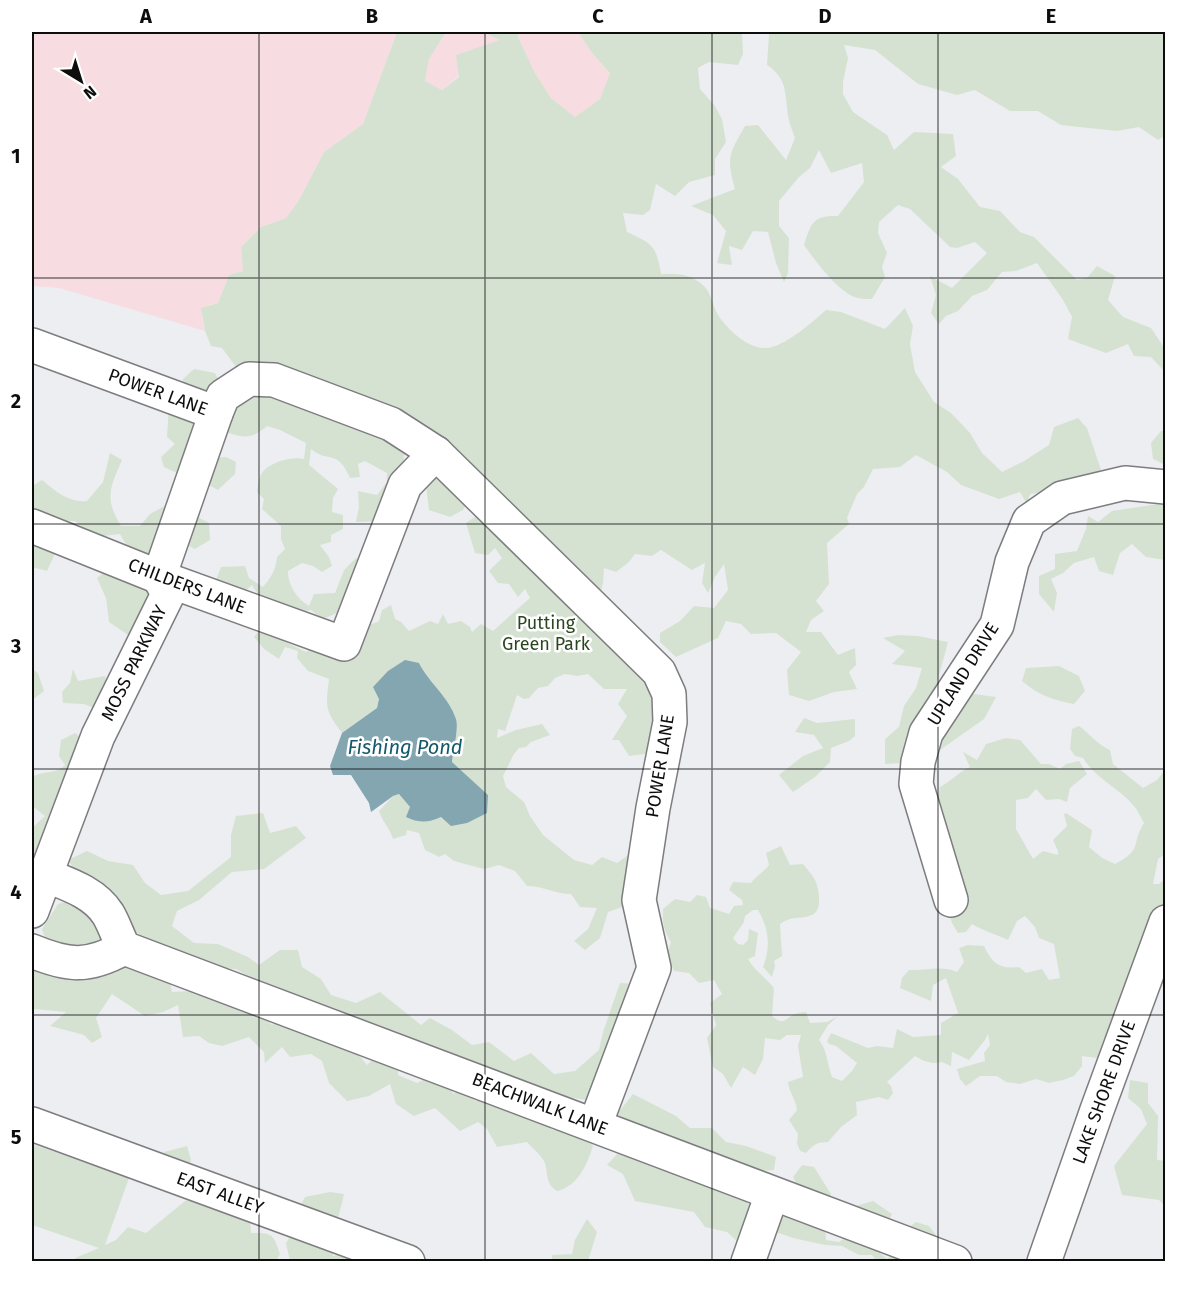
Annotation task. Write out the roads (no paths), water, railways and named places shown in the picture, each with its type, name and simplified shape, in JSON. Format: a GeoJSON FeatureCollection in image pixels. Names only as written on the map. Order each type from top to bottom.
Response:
{"type":"FeatureCollection","features":[{"type":"Feature","properties":{"kind":"street","name":"POWER LANE"},"geometry":{"type":"LineString","coordinates":[[32,345],[216,413],[223,396],[249,379],[274,380],[391,424],[436,453],[659,672],[669,694],[670,722],[653,808],[639,900],[654,968],[595,1125]]}},
{"type":"Feature","properties":{"kind":"street","name":"MOSS PARKWAY"},"geometry":{"type":"LineString","coordinates":[[36,898],[98,736],[168,594],[159,577],[216,413]]}},
{"type":"Feature","properties":{"kind":"street","name":"CHILDERS LANE"},"geometry":{"type":"LineString","coordinates":[[32,526],[159,577],[344,644],[405,485],[436,453]]}},
{"type":"Feature","properties":{"kind":"street","name":"UPLAND DRIVE"},"geometry":{"type":"LineString","coordinates":[[951,900],[916,784],[918,762],[926,733],[997,625],[1012,562],[1029,521],[1062,498],[1114,485],[1125,483],[1166,488]]}},
{"type":"Feature","properties":{"kind":"street"},"geometry":{"type":"LineString","coordinates":[[32,951],[57,962],[87,963],[108,957],[124,948],[107,913],[81,890],[36,898]]}},
{"type":"Feature","properties":{"kind":"street","name":"LAKE SHORE DRIVE"},"geometry":{"type":"LineString","coordinates":[[1044,1262],[1096,1110],[1166,922]]}},
{"type":"Feature","properties":{"kind":"street","name":"BEACHWALK LANE"},"geometry":{"type":"LineString","coordinates":[[124,948],[955,1262]]}},
{"type":"Feature","properties":{"kind":"street","name":"EAST ALLEY"},"geometry":{"type":"LineString","coordinates":[[32,1124],[408,1262]]}},
{"type":"Feature","properties":{"kind":"street"},"geometry":{"type":"LineString","coordinates":[[748,1262],[772,1194]]}},
{"type":"Feature","properties":{"kind":"water","name":"Fishing Pond"},"geometry":{"type":"Polygon","coordinates":[[[405,660],[419,663],[449,704],[457,723],[452,762],[488,795],[487,813],[467,823],[451,826],[441,817],[424,822],[406,817],[410,807],[399,794],[371,812],[369,803],[351,775],[333,775],[330,766],[342,733],[377,708],[379,699],[373,687],[388,671],[405,660]]]}},
{"type":"Feature","properties":{"kind":"park label","name":"Putting Green Park"},"geometry":{"type":"Point","coordinates":[546,633]}}]}
